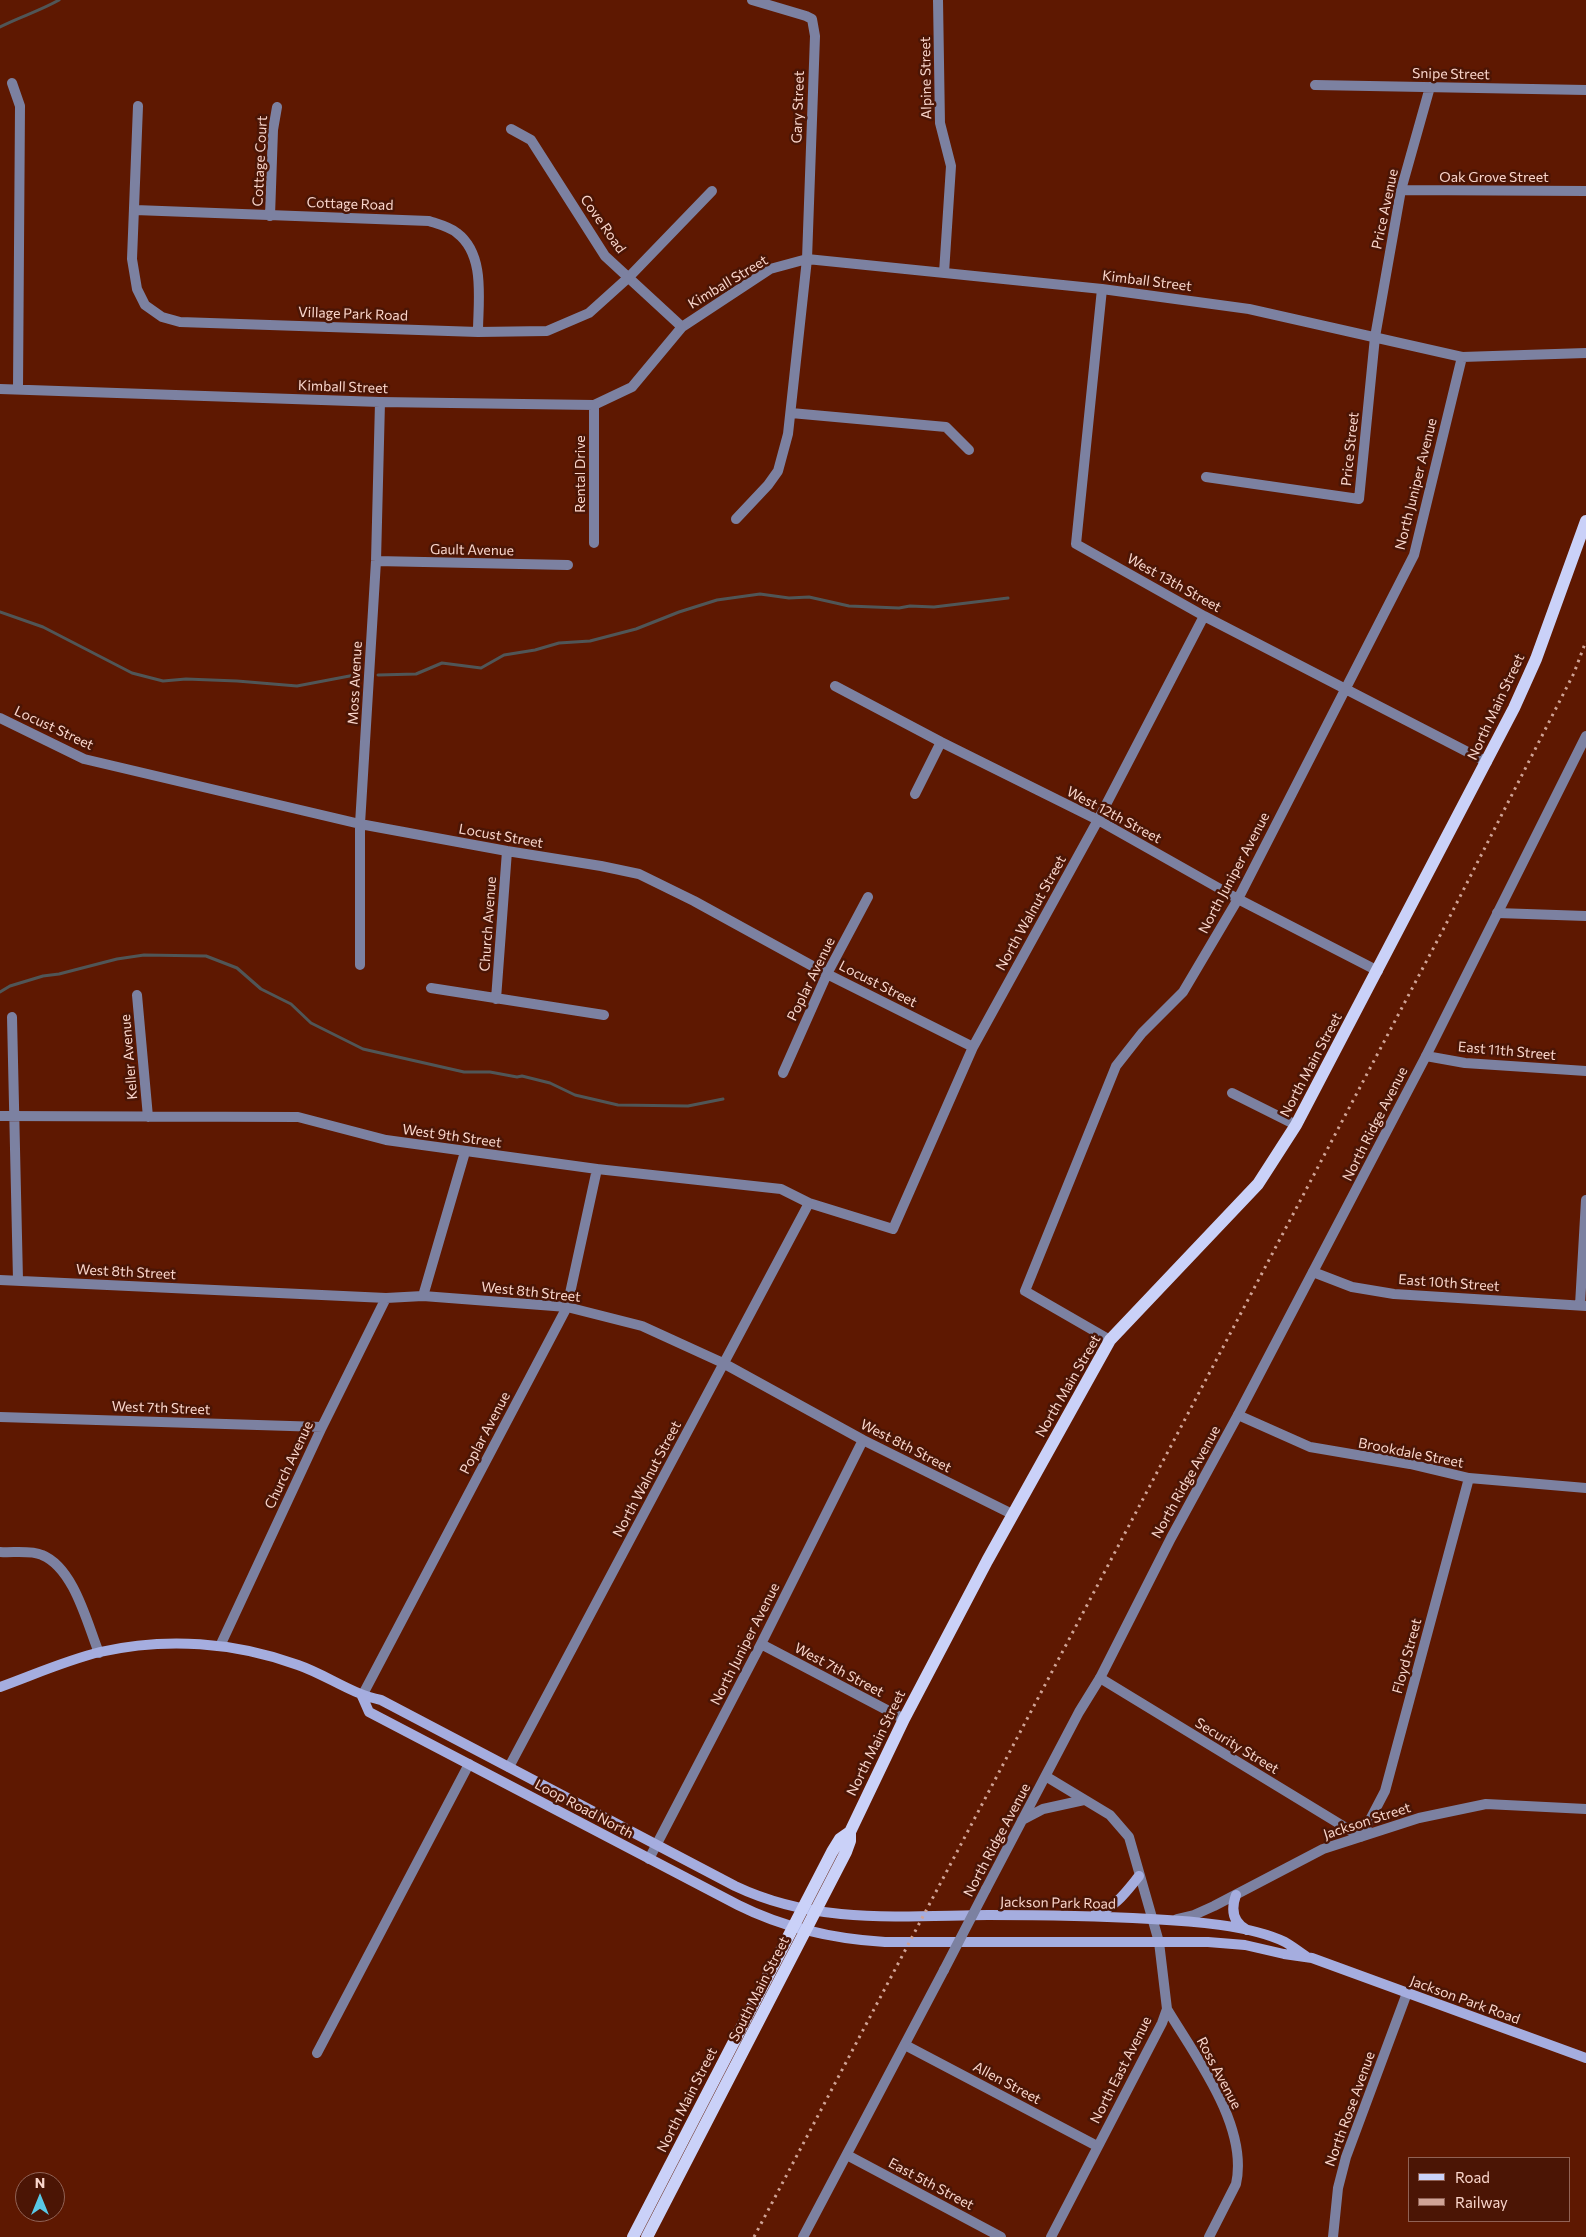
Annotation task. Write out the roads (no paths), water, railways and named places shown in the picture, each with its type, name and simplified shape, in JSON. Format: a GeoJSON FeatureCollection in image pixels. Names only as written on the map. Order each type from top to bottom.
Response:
{"type":"FeatureCollection","features":[{"type":"Feature","properties":{"kind":"main road","name":"North Main Street"},"geometry":{"type":"LineString","coordinates":[[633,2237],[809,1911],[846,1852],[850,1841],[850,1832],[904,1719],[1012,1514],[1110,1340],[1258,1184],[1296,1125],[1487,762],[1536,660],[1586,521]]}},
{"type":"Feature","properties":{"kind":"main road","name":"Loop Road North"},"geometry":{"type":"LineString","coordinates":[[0,1687],[99,1653],[140,1645],[220,1646],[258,1653],[299,1665],[362,1696],[382,1700],[750,1893],[809,1911]]}},
{"type":"Feature","properties":{"kind":"main road","name":"Loop Road North"},"geometry":{"type":"LineString","coordinates":[[362,1696],[369,1712],[746,1909],[800,1929]]}},
{"type":"Feature","properties":{"kind":"main road"},"geometry":{"type":"LineString","coordinates":[[1082,1916],[1104,1911],[1120,1899],[1139,1876]]}},
{"type":"Feature","properties":{"kind":"main road"},"geometry":{"type":"LineString","coordinates":[[1236,1895],[1233,1903],[1234,1916],[1240,1926],[1252,1933]]}},
{"type":"Feature","properties":{"kind":"main road","name":"Jackson Park Road"},"geometry":{"type":"LineString","coordinates":[[809,1911],[874,1916],[1082,1916],[1171,1920],[1203,1923],[1252,1933],[1284,1942],[1307,1957]]}},
{"type":"Feature","properties":{"kind":"main road","name":"Jackson Park Road"},"geometry":{"type":"LineString","coordinates":[[800,1929],[847,1939],[895,1942],[1159,1942],[1236,1944],[1307,1957],[1586,2058]]}},
{"type":"Feature","properties":{"kind":"main road","name":"South Main Street"},"geometry":{"type":"LineString","coordinates":[[647,2237],[800,1929]]}},
{"type":"Feature","properties":{"kind":"street","name":"Gary Street"},"geometry":{"type":"LineString","coordinates":[[736,519],[768,485],[778,471],[788,434],[791,414],[807,260],[814,27],[812,19],[806,16],[752,0]]}},
{"type":"Feature","properties":{"kind":"street","name":"Alpine Street"},"geometry":{"type":"LineString","coordinates":[[938,0],[940,123],[951,166],[944,273]]}},
{"type":"Feature","properties":{"kind":"street"},"geometry":{"type":"LineString","coordinates":[[12,83],[20,106],[18,389]]}},
{"type":"Feature","properties":{"kind":"street","name":"Snipe Street"},"geometry":{"type":"LineString","coordinates":[[1315,85],[1586,90]]}},
{"type":"Feature","properties":{"kind":"street","name":"Price Avenue"},"geometry":{"type":"LineString","coordinates":[[1375,337],[1401,190],[1430,87]]}},
{"type":"Feature","properties":{"kind":"street","name":"Village Park Road"},"geometry":{"type":"LineString","coordinates":[[138,106],[132,259],[137,289],[145,306],[162,318],[180,322],[478,332],[548,331],[589,313],[629,277],[712,191]]}},
{"type":"Feature","properties":{"kind":"street","name":"Cottage Court"},"geometry":{"type":"LineString","coordinates":[[270,216],[273,130],[277,108]]}},
{"type":"Feature","properties":{"kind":"street","name":"Cove Road"},"geometry":{"type":"LineString","coordinates":[[511,129],[531,140],[605,256],[682,327]]}},
{"type":"Feature","properties":{"kind":"street","name":"Oak Grove Street"},"geometry":{"type":"LineString","coordinates":[[1401,190],[1586,191]]}},
{"type":"Feature","properties":{"kind":"street","name":"Cottage Road"},"geometry":{"type":"LineString","coordinates":[[135,210],[429,220],[458,233],[472,252],[477,268],[478,332]]}},
{"type":"Feature","properties":{"kind":"street","name":"Kimball Street"},"geometry":{"type":"LineString","coordinates":[[0,389],[380,402],[594,405],[632,387],[682,327],[770,269],[807,260],[1102,289],[1249,309],[1462,357],[1586,353]]}},
{"type":"Feature","properties":{"kind":"street","name":"West 13th Street"},"geometry":{"type":"LineString","coordinates":[[1102,289],[1076,544],[1204,616],[1487,762]]}},
{"type":"Feature","properties":{"kind":"street","name":"Price Street"},"geometry":{"type":"LineString","coordinates":[[1206,477],[1359,499],[1375,337]]}},
{"type":"Feature","properties":{"kind":"street","name":"North Juniper Avenue"},"geometry":{"type":"LineString","coordinates":[[1110,1340],[1025,1291],[1116,1066],[1142,1033],[1183,992],[1238,898],[1414,555],[1462,357]]}},
{"type":"Feature","properties":{"kind":"street","name":"Moss Avenue"},"geometry":{"type":"LineString","coordinates":[[360,965],[360,824],[376,562],[380,402]]}},
{"type":"Feature","properties":{"kind":"street","name":"Rental Drive"},"geometry":{"type":"LineString","coordinates":[[594,405],[594,543]]}},
{"type":"Feature","properties":{"kind":"street"},"geometry":{"type":"LineString","coordinates":[[791,414],[946,427],[969,450]]}},
{"type":"Feature","properties":{"kind":"street","name":"Gault Avenue"},"geometry":{"type":"LineString","coordinates":[[376,562],[568,565]]}},
{"type":"Feature","properties":{"kind":"street","name":"North Walnut Street"},"geometry":{"type":"LineString","coordinates":[[893,1229],[973,1047],[1098,820],[1204,616]]}},
{"type":"Feature","properties":{"kind":"street","name":"West 12th Street"},"geometry":{"type":"LineString","coordinates":[[835,686],[941,742],[1098,820],[1238,898],[1378,971]]}},
{"type":"Feature","properties":{"kind":"street","name":"Locust Street"},"geometry":{"type":"LineString","coordinates":[[0,718],[84,759],[360,824],[639,874],[688,898],[827,974],[973,1047]]}},
{"type":"Feature","properties":{"kind":"street","name":"North Ridge Avenue"},"geometry":{"type":"LineString","coordinates":[[803,2237],[1022,1820],[1100,1678],[1171,1538],[1238,1415],[1426,1056],[1586,736]]}},
{"type":"Feature","properties":{"kind":"street"},"geometry":{"type":"LineString","coordinates":[[915,794],[941,742]]}},
{"type":"Feature","properties":{"kind":"street","name":"Church Avenue"},"geometry":{"type":"LineString","coordinates":[[496,999],[507,851]]}},
{"type":"Feature","properties":{"kind":"street","name":"Poplar Avenue"},"geometry":{"type":"LineString","coordinates":[[783,1073],[827,974],[868,898]]}},
{"type":"Feature","properties":{"kind":"street"},"geometry":{"type":"LineString","coordinates":[[1497,913],[1586,916]]}},
{"type":"Feature","properties":{"kind":"street"},"geometry":{"type":"LineString","coordinates":[[431,988],[604,1015]]}},
{"type":"Feature","properties":{"kind":"street","name":"Keller Avenue"},"geometry":{"type":"LineString","coordinates":[[137,995],[148,1117]]}},
{"type":"Feature","properties":{"kind":"street"},"geometry":{"type":"LineString","coordinates":[[12,1017],[18,1280]]}},
{"type":"Feature","properties":{"kind":"street","name":"East 11th Street"},"geometry":{"type":"LineString","coordinates":[[1426,1056],[1465,1063],[1586,1071]]}},
{"type":"Feature","properties":{"kind":"street"},"geometry":{"type":"LineString","coordinates":[[1232,1092],[1296,1125]]}},
{"type":"Feature","properties":{"kind":"street","name":"West 9th Street"},"geometry":{"type":"LineString","coordinates":[[0,1116],[298,1117],[386,1140],[465,1152],[597,1169],[781,1189],[809,1203],[893,1229]]}},
{"type":"Feature","properties":{"kind":"street"},"geometry":{"type":"LineString","coordinates":[[423,1296],[465,1152]]}},
{"type":"Feature","properties":{"kind":"street","name":"Poplar Avenue"},"geometry":{"type":"LineString","coordinates":[[362,1696],[567,1308],[597,1169]]}},
{"type":"Feature","properties":{"kind":"street"},"geometry":{"type":"LineString","coordinates":[[1583,1305],[1586,1200]]}},
{"type":"Feature","properties":{"kind":"street","name":"North Walnut Street"},"geometry":{"type":"LineString","coordinates":[[509,1767],[809,1203]]}},
{"type":"Feature","properties":{"kind":"street","name":"East 10th Street"},"geometry":{"type":"LineString","coordinates":[[1313,1272],[1352,1287],[1394,1294],[1583,1305]]}},
{"type":"Feature","properties":{"kind":"street","name":"West 8th Street"},"geometry":{"type":"LineString","coordinates":[[0,1280],[386,1298],[423,1296],[567,1308],[642,1326],[723,1363],[863,1440],[1012,1514]]}},
{"type":"Feature","properties":{"kind":"street","name":"Church Avenue"},"geometry":{"type":"LineString","coordinates":[[220,1646],[322,1427],[386,1298]]}},
{"type":"Feature","properties":{"kind":"street","name":"Brookdale Street"},"geometry":{"type":"LineString","coordinates":[[1238,1415],[1310,1447],[1410,1464],[1469,1478],[1586,1488]]}},
{"type":"Feature","properties":{"kind":"street","name":"West 7th Street"},"geometry":{"type":"LineString","coordinates":[[0,1416],[322,1427]]}},
{"type":"Feature","properties":{"kind":"street","name":"North Juniper Avenue"},"geometry":{"type":"LineString","coordinates":[[650,1859],[761,1644],[863,1440]]}},
{"type":"Feature","properties":{"kind":"street","name":"Floyd Street"},"geometry":{"type":"LineString","coordinates":[[1361,1837],[1385,1791],[1469,1478]]}},
{"type":"Feature","properties":{"kind":"street"},"geometry":{"type":"LineString","coordinates":[[0,1552],[41,1554],[55,1563],[69,1577],[99,1653]]}},
{"type":"Feature","properties":{"kind":"street","name":"West 7th Street"},"geometry":{"type":"LineString","coordinates":[[761,1644],[904,1719]]}},
{"type":"Feature","properties":{"kind":"street","name":"Security Street"},"geometry":{"type":"LineString","coordinates":[[1100,1678],[1361,1837]]}},
{"type":"Feature","properties":{"kind":"street"},"geometry":{"type":"LineString","coordinates":[[317,2053],[469,1764]]}},
{"type":"Feature","properties":{"kind":"street","name":"North East Avenue"},"geometry":{"type":"LineString","coordinates":[[1047,1777],[1110,1815],[1129,1837],[1159,1942],[1167,2009],[1162,2023],[1051,2237]]}},
{"type":"Feature","properties":{"kind":"street"},"geometry":{"type":"LineString","coordinates":[[1022,1820],[1044,1809],[1084,1800]]}},
{"type":"Feature","properties":{"kind":"street","name":"Jackson Street"},"geometry":{"type":"LineString","coordinates":[[1171,1920],[1194,1915],[1323,1849],[1420,1818],[1486,1804],[1586,1808]]}},
{"type":"Feature","properties":{"kind":"street","name":"North Rose Avenue"},"geometry":{"type":"LineString","coordinates":[[1333,2237],[1338,2188],[1346,2157],[1407,1993]]}},
{"type":"Feature","properties":{"kind":"street","name":"Ross Avenue"},"geometry":{"type":"LineString","coordinates":[[1167,2009],[1222,2104],[1232,2129],[1237,2154],[1238,2176],[1236,2184],[1210,2237]]}},
{"type":"Feature","properties":{"kind":"street","name":"Allen Street"},"geometry":{"type":"LineString","coordinates":[[905,2045],[1097,2146]]}},
{"type":"Feature","properties":{"kind":"street","name":"East 5th Street"},"geometry":{"type":"LineString","coordinates":[[847,2155],[1001,2237]]}},
{"type":"Feature","properties":{"kind":"waterway"},"geometry":{"type":"LineString","coordinates":[[0,27],[59,0]]}},
{"type":"Feature","properties":{"kind":"waterway"},"geometry":{"type":"LineString","coordinates":[[378,675],[416,674],[442,663],[481,668],[504,655],[535,650],[559,643],[590,641],[636,629],[679,612],[717,600],[760,594],[789,598],[809,597],[849,606],[899,608],[910,606],[934,607],[1008,598]]}},
{"type":"Feature","properties":{"kind":"waterway"},"geometry":{"type":"LineString","coordinates":[[0,612],[43,627],[132,673],[163,681],[186,679],[297,686],[360,674]]}},
{"type":"Feature","properties":{"kind":"waterway"},"geometry":{"type":"LineString","coordinates":[[0,992],[10,986],[43,976],[59,974],[117,959],[144,955],[206,956],[237,968],[261,989],[291,1004],[311,1023],[363,1049],[464,1072],[490,1072],[517,1077],[522,1076],[550,1083],[575,1095],[618,1105],[688,1106],[723,1099]]}},
{"type":"Feature","properties":{"kind":"railway"},"geometry":{"type":"LineString","coordinates":[[754,2237],[1445,926],[1574,673],[1586,641]]}}]}
